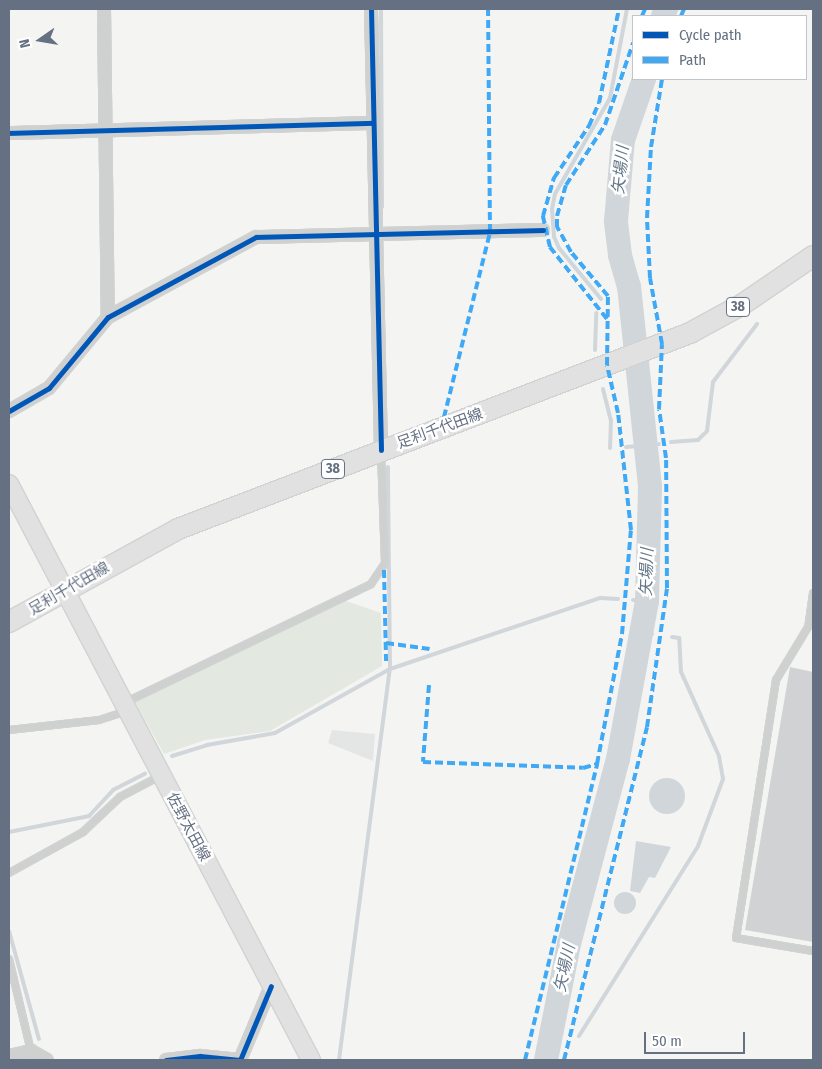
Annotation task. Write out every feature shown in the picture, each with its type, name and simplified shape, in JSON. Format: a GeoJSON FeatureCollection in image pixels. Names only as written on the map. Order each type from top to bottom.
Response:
{"type":"FeatureCollection","features":[{"type":"Feature","properties":{"kind":"main road","name":"足利千代田線"},"geometry":{"type":"LineString","coordinates":[[9,622],[178,529],[381,450],[612,364],[722,316],[813,256]]}},
{"type":"Feature","properties":{"kind":"main road","name":"佐野太田線"},"geometry":{"type":"LineString","coordinates":[[9,484],[64,593],[311,1060]]}},
{"type":"Feature","properties":{"kind":"street"},"geometry":{"type":"LineString","coordinates":[[104,9],[104,128],[108,317]]}},
{"type":"Feature","properties":{"kind":"street"},"geometry":{"type":"LineString","coordinates":[[371,9],[381,450]]}},
{"type":"Feature","properties":{"kind":"street"},"geometry":{"type":"LineString","coordinates":[[9,133],[104,128],[373,124]]}},
{"type":"Feature","properties":{"kind":"street"},"geometry":{"type":"LineString","coordinates":[[9,411],[49,388],[108,317],[256,237],[281,233],[377,235],[543,230]]}},
{"type":"Feature","properties":{"kind":"street"},"geometry":{"type":"LineString","coordinates":[[166,1060],[200,1056],[240,1060],[271,986]]}},
{"type":"Feature","properties":{"kind":"street"},"geometry":{"type":"LineString","coordinates":[[9,1056],[31,1051],[47,1060]]}},
{"type":"Feature","properties":{"kind":"lane"},"geometry":{"type":"LineString","coordinates":[[9,730],[100,720],[371,584],[385,563],[381,450]]}},
{"type":"Feature","properties":{"kind":"lane"},"geometry":{"type":"LineString","coordinates":[[813,594],[808,627],[776,680],[736,938],[813,951]]}},
{"type":"Feature","properties":{"kind":"lane"},"geometry":{"type":"LineString","coordinates":[[9,873],[83,832],[120,797],[161,776]]}},
{"type":"Feature","properties":{"kind":"lane"},"geometry":{"type":"LineString","coordinates":[[9,959],[31,1051]]}},
{"type":"Feature","properties":{"kind":"shaded area"},"geometry":{"type":"Polygon","coordinates":[[[346,601],[381,613],[382,666],[270,731],[205,740],[164,754],[135,702],[346,601]]]}},
{"type":"Feature","properties":{"kind":"shaded area"},"geometry":{"type":"Polygon","coordinates":[[[332,730],[375,734],[373,761],[328,743],[332,730]]]}},
{"type":"Feature","properties":{"kind":"shaded area"},"geometry":{"type":"Polygon","coordinates":[[[667,778],[674,779],[680,783],[684,789],[684,803],[680,809],[674,813],[667,814],[660,813],[654,809],[650,803],[649,796],[650,789],[654,783],[660,779],[667,778]]]}},
{"type":"Feature","properties":{"kind":"shaded area"},"geometry":{"type":"Polygon","coordinates":[[[636,841],[671,847],[655,878],[649,877],[640,893],[630,891],[636,841]]]}},
{"type":"Feature","properties":{"kind":"shaded area"},"geometry":{"type":"Polygon","coordinates":[[[625,892],[633,895],[636,903],[633,911],[625,914],[617,911],[614,903],[617,895],[625,892]]]}},
{"type":"Feature","properties":{"kind":"building"},"geometry":{"type":"Polygon","coordinates":[[[790,667],[813,672],[813,942],[745,930],[790,667]]]}},
{"type":"Feature","properties":{"kind":"waterway"},"geometry":{"type":"LineString","coordinates":[[381,9],[382,207]]}},
{"type":"Feature","properties":{"kind":"waterway"},"geometry":{"type":"LineString","coordinates":[[601,299],[559,248],[554,237],[552,209],[555,194],[610,98],[627,9]]}},
{"type":"Feature","properties":{"kind":"waterway","name":"矢場川"},"geometry":{"type":"LineString","coordinates":[[663,15],[666,9]]}},
{"type":"Feature","properties":{"kind":"waterway","name":"矢場川"},"geometry":{"type":"LineString","coordinates":[[546,1060],[569,944],[618,759],[647,601],[650,486],[629,287],[620,255],[616,221],[623,140],[644,80]]}},
{"type":"Feature","properties":{"kind":"waterway"},"geometry":{"type":"LineString","coordinates":[[595,350],[596,313]]}},
{"type":"Feature","properties":{"kind":"waterway"},"geometry":{"type":"LineString","coordinates":[[671,442],[698,440],[707,431],[713,382],[757,324]]}},
{"type":"Feature","properties":{"kind":"waterway"},"geometry":{"type":"LineString","coordinates":[[603,389],[611,420],[610,448]]}},
{"type":"Feature","properties":{"kind":"waterway","name":"矢場川"},"geometry":{"type":"LineString","coordinates":[[626,447],[659,444]]}},
{"type":"Feature","properties":{"kind":"waterway"},"geometry":{"type":"LineString","coordinates":[[339,1060],[390,669],[388,467]]}},
{"type":"Feature","properties":{"kind":"waterway"},"geometry":{"type":"LineString","coordinates":[[172,756],[207,745],[275,733],[390,669],[600,598],[618,599]]}},
{"type":"Feature","properties":{"kind":"waterway"},"geometry":{"type":"LineString","coordinates":[[633,600],[647,601]]}},
{"type":"Feature","properties":{"kind":"waterway"},"geometry":{"type":"LineString","coordinates":[[641,633],[652,634]]}},
{"type":"Feature","properties":{"kind":"waterway"},"geometry":{"type":"LineString","coordinates":[[579,1036],[698,846],[723,779],[719,756],[681,672],[679,638],[672,637]]}},
{"type":"Feature","properties":{"kind":"waterway"},"geometry":{"type":"LineString","coordinates":[[9,832],[89,816],[113,790],[145,774]]}},
{"type":"Feature","properties":{"kind":"waterway"},"geometry":{"type":"LineString","coordinates":[[9,931],[39,1039]]}},
{"type":"Feature","properties":{"kind":"marked path"},"geometry":{"type":"LineString","coordinates":[[441,429],[490,232],[488,9]]}},
{"type":"Feature","properties":{"kind":"marked path"},"geometry":{"type":"LineString","coordinates":[[607,319],[550,247],[543,216],[554,178],[589,126],[599,103],[619,9]]}},
{"type":"Feature","properties":{"kind":"marked path"},"geometry":{"type":"LineString","coordinates":[[642,15],[645,9]]}},
{"type":"Feature","properties":{"kind":"marked path"},"geometry":{"type":"LineString","coordinates":[[681,15],[684,9]]}},
{"type":"Feature","properties":{"kind":"marked path"},"geometry":{"type":"LineString","coordinates":[[525,1060],[597,764],[622,634],[631,530],[618,413],[607,365],[608,296],[571,252],[557,227],[557,216],[566,185],[605,125],[632,46]]}},
{"type":"Feature","properties":{"kind":"marked path"},"geometry":{"type":"LineString","coordinates":[[564,1060],[647,727],[667,588],[666,458],[659,409],[662,344],[650,278],[647,218],[651,147],[662,80]]}},
{"type":"Feature","properties":{"kind":"marked path"},"geometry":{"type":"LineString","coordinates":[[384,570],[386,661]]}},
{"type":"Feature","properties":{"kind":"marked path"},"geometry":{"type":"LineString","coordinates":[[386,643],[430,649]]}},
{"type":"Feature","properties":{"kind":"marked path"},"geometry":{"type":"LineString","coordinates":[[429,685],[423,762],[583,768],[597,764]]}},
{"type":"Feature","properties":{"kind":"cycle path"},"geometry":{"type":"LineString","coordinates":[[371,9],[381,450]]}},
{"type":"Feature","properties":{"kind":"cycle path"},"geometry":{"type":"LineString","coordinates":[[9,133],[373,123]]}},
{"type":"Feature","properties":{"kind":"cycle path"},"geometry":{"type":"LineString","coordinates":[[9,411],[49,388],[108,317],[256,237],[543,230]]}},
{"type":"Feature","properties":{"kind":"cycle path"},"geometry":{"type":"LineString","coordinates":[[166,1060],[200,1056],[240,1060],[271,986]]}}]}
